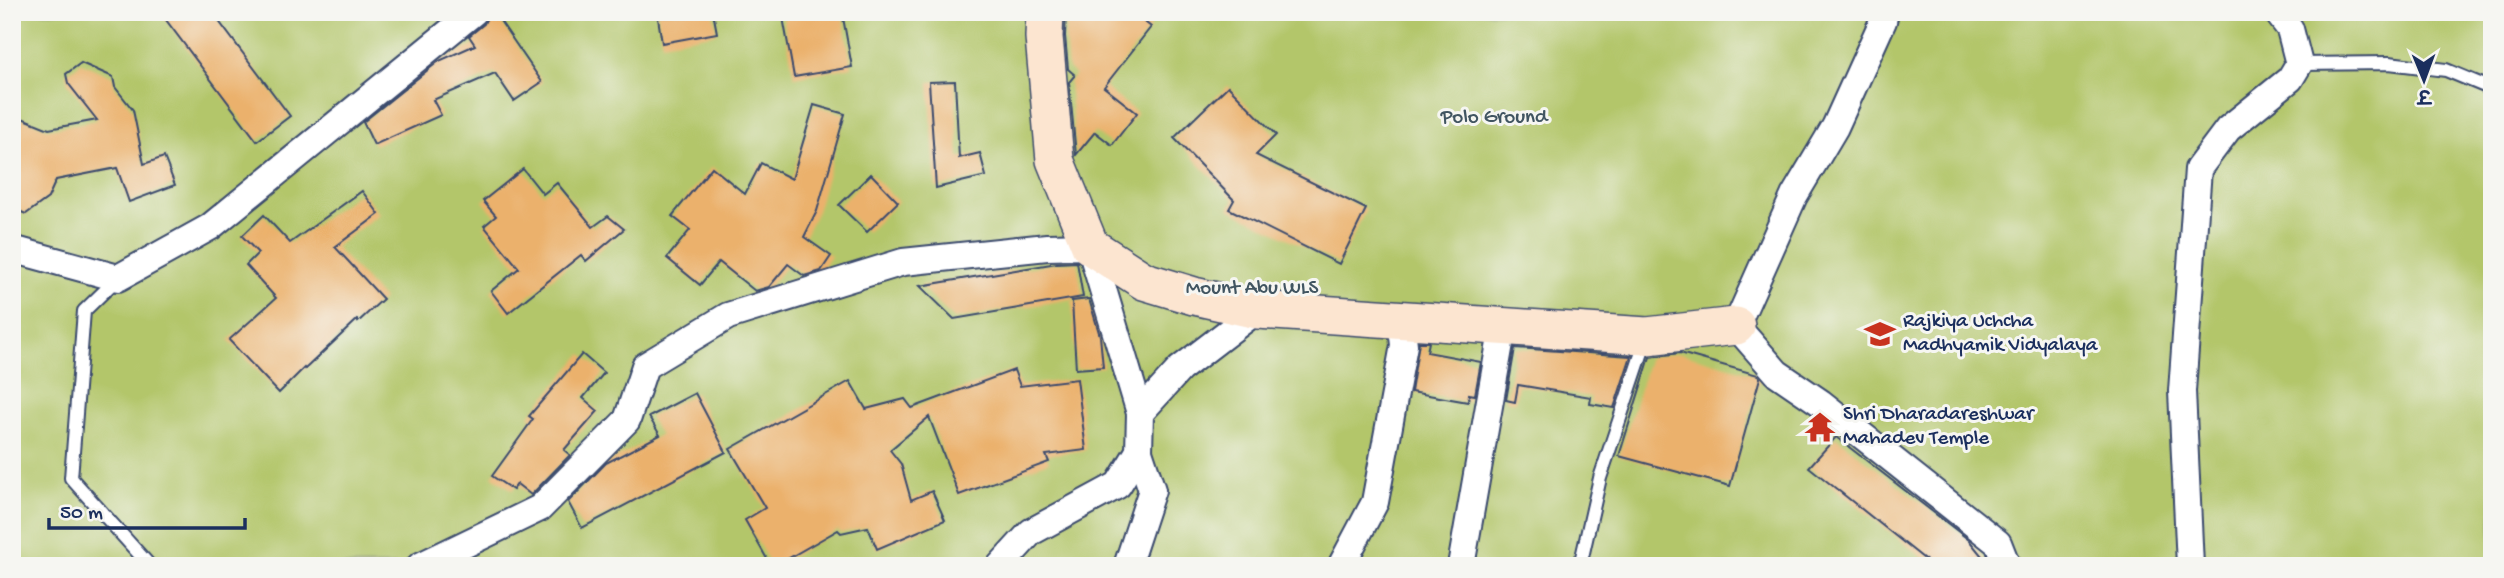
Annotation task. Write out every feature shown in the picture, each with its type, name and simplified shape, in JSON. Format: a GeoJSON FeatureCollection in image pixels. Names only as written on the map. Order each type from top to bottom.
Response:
{"type":"FeatureCollection","features":[{"type":"Feature","properties":{"kind":"main road"},"geometry":{"type":"LineString","coordinates":[[1045,12],[1044,37],[1055,160],[1090,246],[1144,281],[1194,296],[1257,310],[1647,336],[1736,326]]}},
{"type":"Feature","properties":{"kind":"street"},"geometry":{"type":"LineString","coordinates":[[12,249],[118,278],[210,227],[474,12]]}},
{"type":"Feature","properties":{"kind":"street"},"geometry":{"type":"LineString","coordinates":[[1885,12],[1884,21],[1836,127],[1794,196],[1736,326],[1777,373],[1821,403],[1998,543],[2007,566]]}},
{"type":"Feature","properties":{"kind":"street"},"geometry":{"type":"LineString","coordinates":[[2190,566],[2182,391],[2198,169],[2228,129],[2290,79],[2299,64],[2290,29],[2277,12]]}},
{"type":"Feature","properties":{"kind":"street"},"geometry":{"type":"LineString","coordinates":[[419,566],[540,508],[627,420],[645,366],[728,316],[903,262],[1047,247],[1090,246],[1140,413],[1139,451],[1152,490],[1127,566]]}},
{"type":"Feature","properties":{"kind":"street"},"geometry":{"type":"LineString","coordinates":[[1140,413],[1180,369],[1257,310]]}},
{"type":"Feature","properties":{"kind":"street"},"geometry":{"type":"LineString","coordinates":[[1341,566],[1375,502],[1404,345],[1401,318]]}},
{"type":"Feature","properties":{"kind":"street"},"geometry":{"type":"LineString","coordinates":[[1461,566],[1503,326]]}},
{"type":"Feature","properties":{"kind":"street"},"geometry":{"type":"LineString","coordinates":[[1000,566],[1031,532],[1118,485],[1139,451]]}},
{"type":"Feature","properties":{"kind":"lane"},"geometry":{"type":"LineString","coordinates":[[2299,64],[2389,63],[2446,70],[2492,89]]}},
{"type":"Feature","properties":{"kind":"lane"},"geometry":{"type":"LineString","coordinates":[[118,278],[84,311],[71,478],[150,566]]}},
{"type":"Feature","properties":{"kind":"lane"},"geometry":{"type":"LineString","coordinates":[[1580,566],[1600,478],[1647,336]]}},
{"type":"Feature","properties":{"kind":"green space","name":"Mount Abu WLS"},"geometry":{"type":"Polygon","coordinates":[[[12,12],[2492,12],[2492,566],[12,566],[12,12]]]}},
{"type":"Feature","properties":{"kind":"building"},"geometry":{"type":"Polygon","coordinates":[[[160,12],[212,12],[290,116],[257,141],[160,12]]]}},
{"type":"Feature","properties":{"kind":"building"},"geometry":{"type":"Polygon","coordinates":[[[489,12],[494,12],[542,82],[514,101],[495,73],[433,100],[441,115],[374,145],[363,122],[439,61],[475,45],[469,36],[484,24],[489,12]]]}},
{"type":"Feature","properties":{"kind":"building"},"geometry":{"type":"Polygon","coordinates":[[[657,12],[713,12],[717,33],[662,43],[657,12]]]}},
{"type":"Feature","properties":{"kind":"building"},"geometry":{"type":"Polygon","coordinates":[[[782,12],[842,12],[852,67],[794,77],[782,12]]]}},
{"type":"Feature","properties":{"kind":"building"},"geometry":{"type":"Polygon","coordinates":[[[1066,12],[1132,12],[1151,27],[1104,87],[1137,113],[1112,145],[1095,132],[1076,155],[1069,82],[1075,75],[1068,69],[1066,12]]]}},
{"type":"Feature","properties":{"kind":"building"},"geometry":{"type":"Polygon","coordinates":[[[81,63],[113,77],[115,87],[133,110],[144,164],[164,157],[175,185],[129,202],[117,168],[56,180],[48,198],[26,214],[12,208],[12,114],[49,129],[97,120],[68,83],[66,74],[81,63]]]}},
{"type":"Feature","properties":{"kind":"building"},"geometry":{"type":"Polygon","coordinates":[[[955,81],[959,158],[980,153],[986,176],[936,188],[929,82],[955,81]]]}},
{"type":"Feature","properties":{"kind":"building"},"geometry":{"type":"Polygon","coordinates":[[[1228,86],[1276,135],[1256,155],[1366,209],[1339,264],[1229,209],[1234,200],[1174,138],[1228,86]]]}},
{"type":"Feature","properties":{"kind":"building"},"geometry":{"type":"Polygon","coordinates":[[[814,105],[845,114],[817,211],[804,237],[831,256],[821,271],[804,276],[788,264],[769,287],[755,291],[719,262],[700,285],[667,258],[690,230],[672,216],[712,167],[745,194],[761,163],[792,179],[814,105]]]}},
{"type":"Feature","properties":{"kind":"building"},"geometry":{"type":"Polygon","coordinates":[[[523,169],[543,194],[557,183],[593,227],[608,216],[624,229],[586,261],[581,255],[508,313],[491,291],[519,268],[484,226],[496,216],[483,201],[523,169]]]}},
{"type":"Feature","properties":{"kind":"building"},"geometry":{"type":"Polygon","coordinates":[[[871,174],[898,202],[867,232],[839,205],[871,174]]]}},
{"type":"Feature","properties":{"kind":"building"},"geometry":{"type":"Polygon","coordinates":[[[362,191],[379,214],[335,247],[383,299],[279,393],[229,340],[276,298],[246,265],[258,253],[242,236],[264,215],[290,243],[362,191]]]}},
{"type":"Feature","properties":{"kind":"building"},"geometry":{"type":"Polygon","coordinates":[[[1077,262],[1083,297],[954,319],[920,286],[1057,263],[1077,262]]]}},
{"type":"Feature","properties":{"kind":"building"},"geometry":{"type":"Polygon","coordinates":[[[1089,299],[1100,336],[1103,367],[1076,369],[1072,301],[1089,299]]]}},
{"type":"Feature","properties":{"kind":"building"},"geometry":{"type":"Polygon","coordinates":[[[1419,342],[1429,342],[1427,352],[1481,362],[1475,395],[1469,394],[1468,402],[1411,392],[1419,342]]]}},
{"type":"Feature","properties":{"kind":"building"},"geometry":{"type":"Polygon","coordinates":[[[1515,348],[1631,356],[1614,408],[1590,404],[1591,397],[1518,385],[1515,402],[1506,400],[1515,348]]]}},
{"type":"Feature","properties":{"kind":"building"},"geometry":{"type":"Polygon","coordinates":[[[1680,353],[1758,375],[1760,378],[1730,486],[1619,456],[1650,357],[1680,353]]]}},
{"type":"Feature","properties":{"kind":"building"},"geometry":{"type":"Polygon","coordinates":[[[582,354],[604,373],[583,398],[598,411],[564,450],[570,455],[531,495],[517,484],[513,490],[492,476],[533,419],[529,416],[582,354]]]}},
{"type":"Feature","properties":{"kind":"building"},"geometry":{"type":"Polygon","coordinates":[[[1014,370],[1020,386],[1077,379],[1086,450],[1046,455],[1049,462],[959,495],[929,417],[890,450],[901,464],[911,500],[932,491],[945,520],[877,549],[868,527],[841,533],[838,530],[771,566],[745,520],[765,508],[730,449],[850,381],[866,409],[905,399],[912,408],[1014,370]]]}},
{"type":"Feature","properties":{"kind":"building"},"geometry":{"type":"Polygon","coordinates":[[[695,393],[726,452],[582,528],[568,502],[606,463],[660,435],[649,417],[695,393]]]}},
{"type":"Feature","properties":{"kind":"building"},"geometry":{"type":"Polygon","coordinates":[[[1836,437],[1969,540],[1990,566],[1933,566],[1809,467],[1836,437]]]}},
{"type":"Feature","properties":{"kind":"place","name":"Rajkiya Uchcha Madhyamik Vidyalaya"},"geometry":{"type":"Point","coordinates":[1880,334]}},
{"type":"Feature","properties":{"kind":"place","name":"Shri Dharadareshwar Mahadev Temple"},"geometry":{"type":"Point","coordinates":[1820,427]}},
{"type":"Feature","properties":{"kind":"park label","name":"Polo Ground"},"geometry":{"type":"Point","coordinates":[1494,118]}}]}
